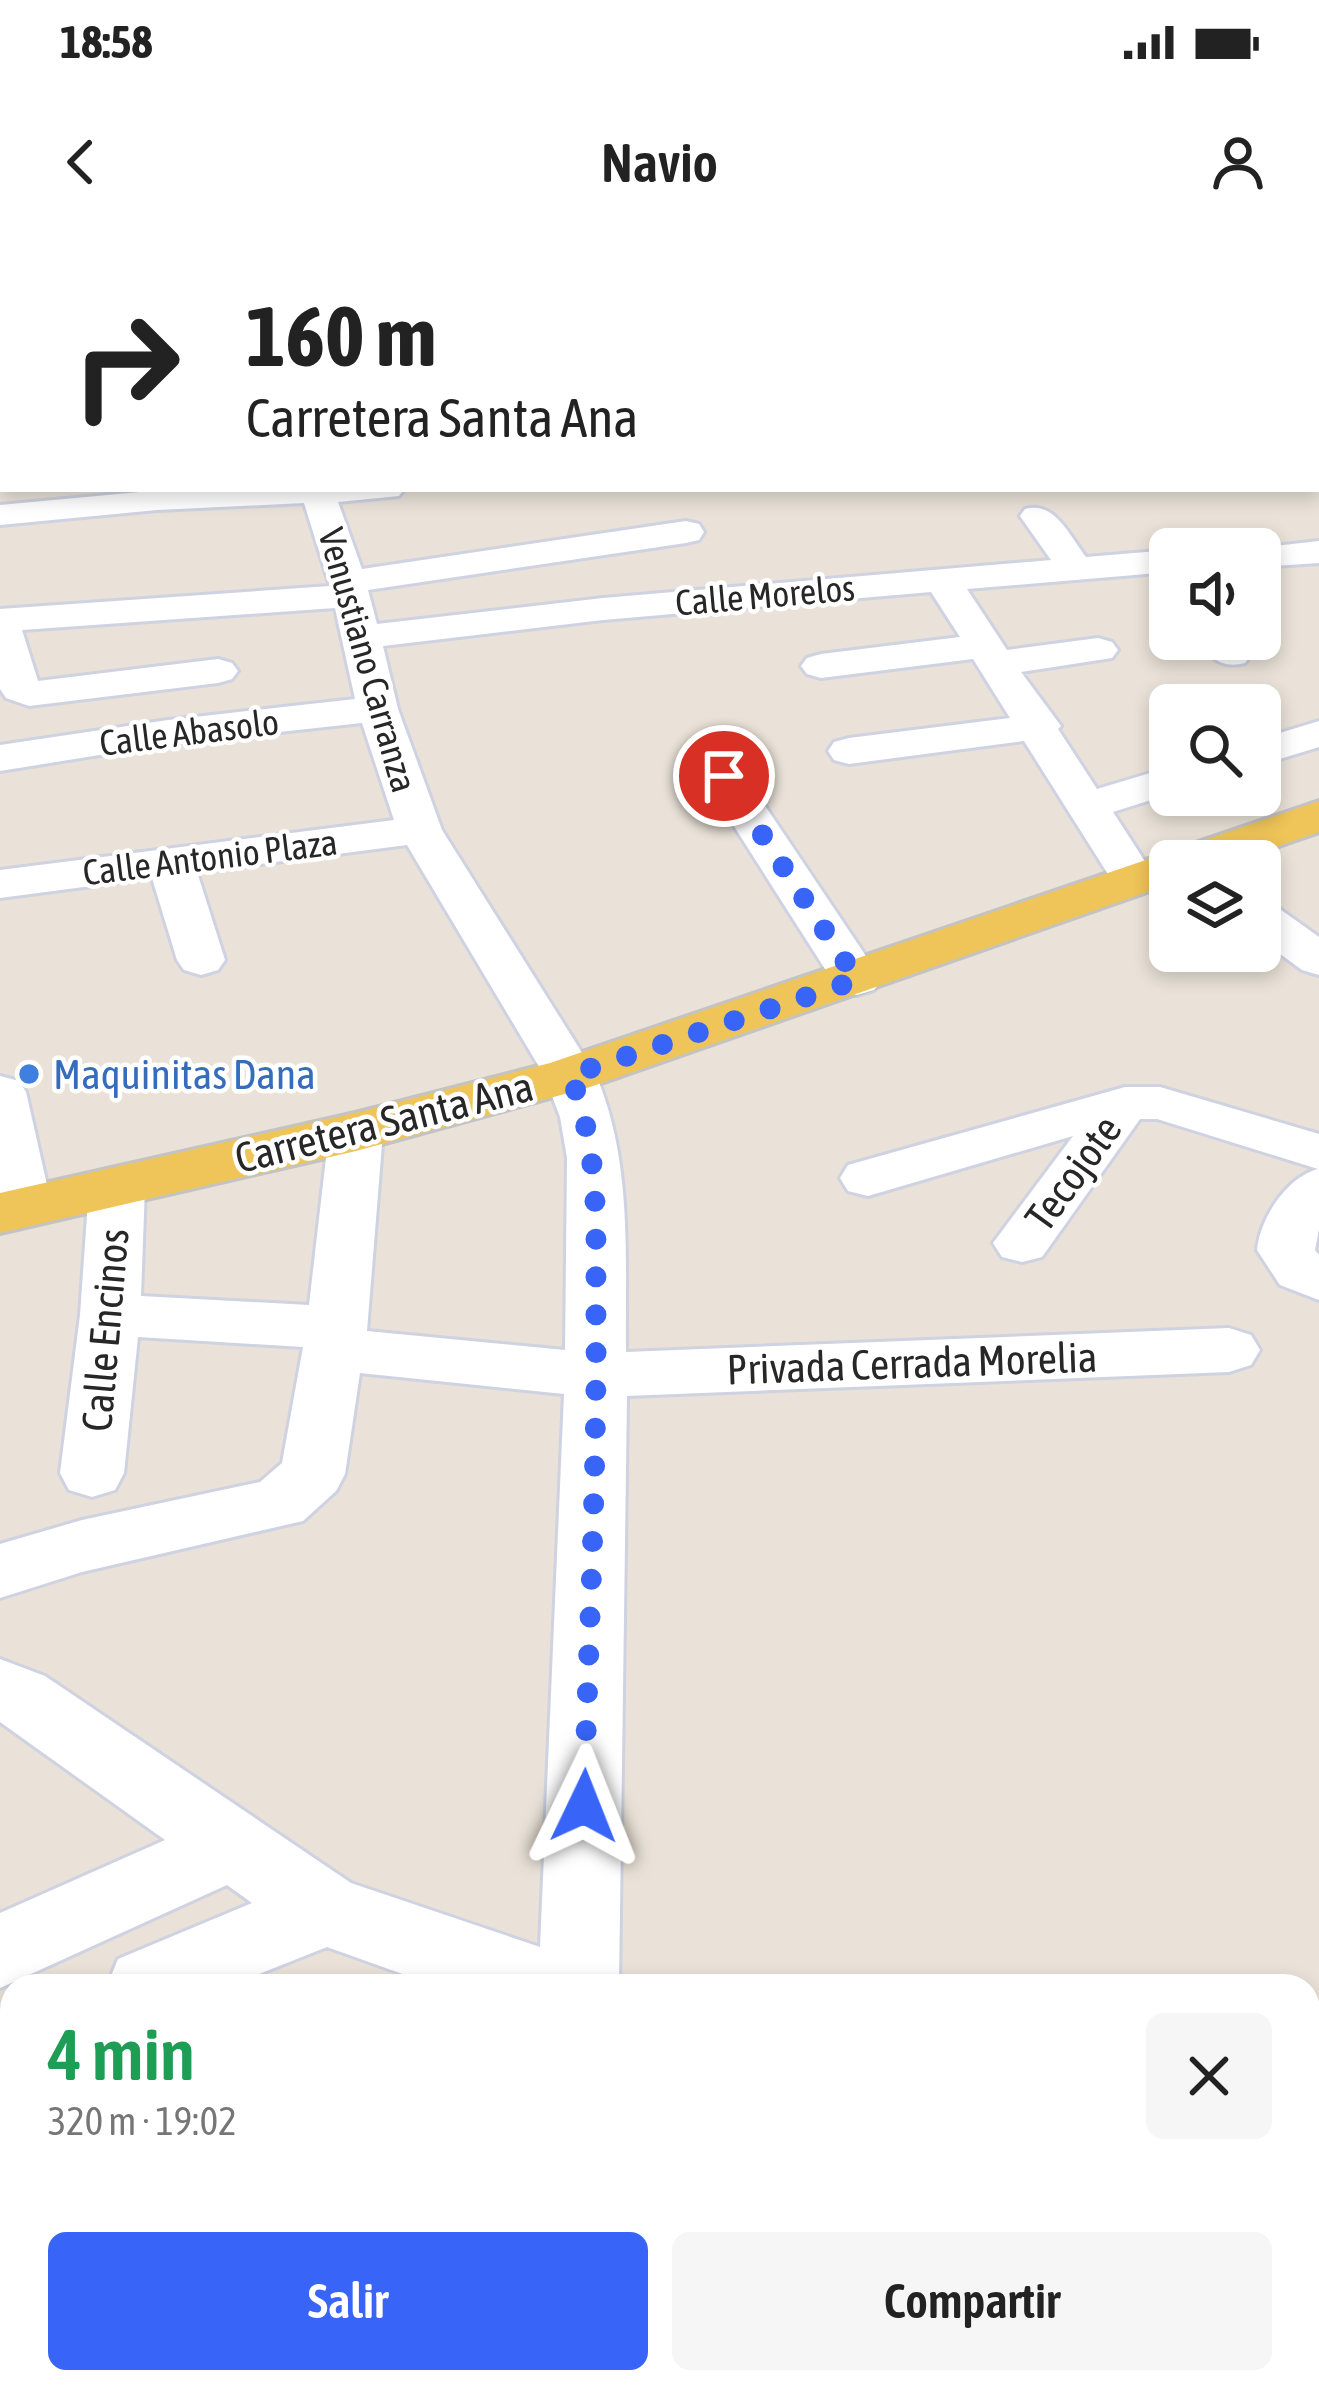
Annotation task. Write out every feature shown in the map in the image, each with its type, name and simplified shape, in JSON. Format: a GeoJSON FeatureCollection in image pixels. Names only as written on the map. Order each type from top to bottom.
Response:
{"type":"FeatureCollection","features":[{"type":"Feature","properties":{"kind":"main road"},"geometry":{"type":"LineString","coordinates":[[1249,840],[1319,816]]}},
{"type":"Feature","properties":{"kind":"main road","name":"Carretera Santa Ana"},"geometry":{"type":"LineString","coordinates":[[12,1210],[356,1132],[570,1075],[857,980],[1149,875]]}},
{"type":"Feature","properties":{"kind":"street"},"geometry":{"type":"LineString","coordinates":[[0,515],[293,492]]}},
{"type":"Feature","properties":{"kind":"street","name":"Venustiano Carranza"},"geometry":{"type":"LineString","coordinates":[[319,492],[350,589],[378,709],[420,830],[570,1075],[587,1118],[595,1159],[596,1375],[579,1974]]}},
{"type":"Feature","properties":{"kind":"street"},"geometry":{"type":"LineString","coordinates":[[1037,516],[1075,568]]}},
{"type":"Feature","properties":{"kind":"street"},"geometry":{"type":"LineString","coordinates":[[218,671],[41,696],[13,682],[0,621],[350,589],[686,532]]}},
{"type":"Feature","properties":{"kind":"street"},"geometry":{"type":"LineString","coordinates":[[1281,555],[1319,552]]}},
{"type":"Feature","properties":{"kind":"street","name":"Calle Morelos"},"geometry":{"type":"LineString","coordinates":[[361,637],[941,578],[1149,563]]}},
{"type":"Feature","properties":{"kind":"street"},"geometry":{"type":"LineString","coordinates":[[941,578],[1087,806],[1149,871]]}},
{"type":"Feature","properties":{"kind":"street"},"geometry":{"type":"LineString","coordinates":[[821,666],[1084,639]]}},
{"type":"Feature","properties":{"kind":"street","name":"Calle Abasolo"},"geometry":{"type":"LineString","coordinates":[[0,758],[167,732],[378,709]]}},
{"type":"Feature","properties":{"kind":"street"},"geometry":{"type":"LineString","coordinates":[[849,752],[1040,726]]}},
{"type":"Feature","properties":{"kind":"street"},"geometry":{"type":"LineString","coordinates":[[1281,746],[1319,734]]}},
{"type":"Feature","properties":{"kind":"street"},"geometry":{"type":"LineString","coordinates":[[724,776],[857,980]]}},
{"type":"Feature","properties":{"kind":"street"},"geometry":{"type":"LineString","coordinates":[[1087,806],[1149,787]]}},
{"type":"Feature","properties":{"kind":"street","name":"Calle Antonio Plaza"},"geometry":{"type":"LineString","coordinates":[[0,884],[420,830]]}},
{"type":"Feature","properties":{"kind":"street"},"geometry":{"type":"LineString","coordinates":[[170,861],[201,960]]}},
{"type":"Feature","properties":{"kind":"street"},"geometry":{"type":"LineString","coordinates":[[1281,932],[1319,960]]}},
{"type":"Feature","properties":{"kind":"street"},"geometry":{"type":"LineString","coordinates":[[0,1092],[12,1210]]}},
{"type":"Feature","properties":{"kind":"street"},"geometry":{"type":"LineString","coordinates":[[868,1178],[1125,1103],[1160,1103],[1319,1152]]}},
{"type":"Feature","properties":{"kind":"street","name":"Tecojote"},"geometry":{"type":"LineString","coordinates":[[1022,1243],[1125,1103]]}},
{"type":"Feature","properties":{"kind":"street"},"geometry":{"type":"LineString","coordinates":[[0,1570],[82,1546],[280,1503],[313,1474],[335,1338],[356,1132]]}},
{"type":"Feature","properties":{"kind":"street","name":"Calle Encinos"},"geometry":{"type":"LineString","coordinates":[[92,1473],[110,1315],[117,1187]]}},
{"type":"Feature","properties":{"kind":"street"},"geometry":{"type":"LineString","coordinates":[[1304,1270],[1283,1246],[1290,1227],[1319,1187]]}},
{"type":"Feature","properties":{"kind":"street","name":"Privada Cerrada Morelia"},"geometry":{"type":"LineString","coordinates":[[110,1315],[335,1338],[596,1375],[1229,1350]]}},
{"type":"Feature","properties":{"kind":"street"},"geometry":{"type":"LineString","coordinates":[[0,1689],[20,1697],[326,1911],[507,1974]]}},
{"type":"Feature","properties":{"kind":"street"},"geometry":{"type":"LineString","coordinates":[[0,1952],[233,1846]]}},
{"type":"Feature","properties":{"kind":"street"},"geometry":{"type":"LineString","coordinates":[[170,1974],[326,1911]]}},
{"type":"Feature","properties":{"kind":"place","name":"Maquinitas Dana"},"geometry":{"type":"Point","coordinates":[29,1074]}},
{"type":"Feature","properties":{"kind":"route"},"geometry":{"type":"LineString","coordinates":[[584,1806],[596,1375],[595,1159],[587,1118],[570,1075],[857,980],[724,776]]}}]}
